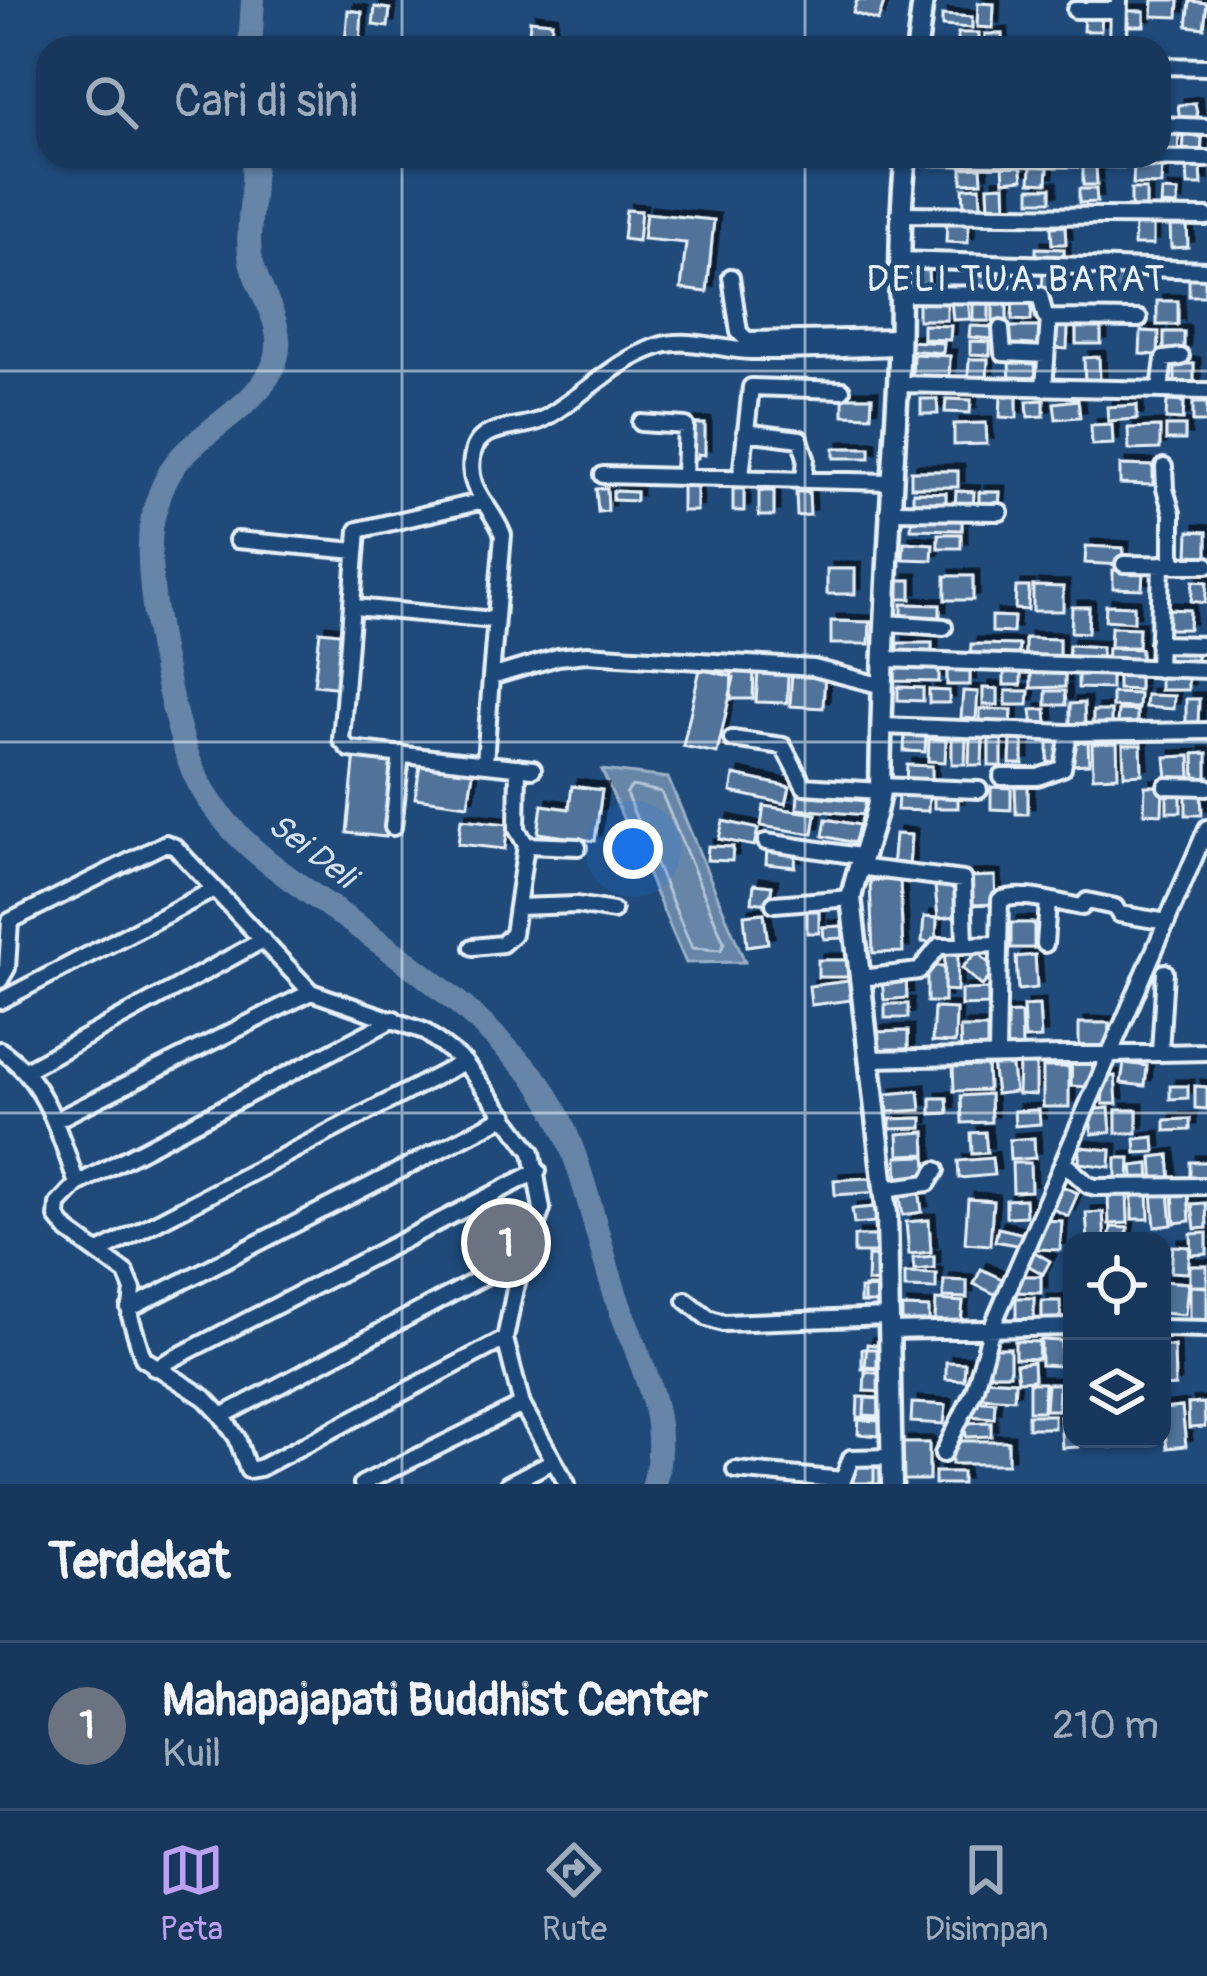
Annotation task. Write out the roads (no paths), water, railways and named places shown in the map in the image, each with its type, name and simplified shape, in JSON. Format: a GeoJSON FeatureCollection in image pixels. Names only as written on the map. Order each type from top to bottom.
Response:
{"type":"FeatureCollection","features":[{"type":"Feature","properties":{"kind":"main road"},"geometry":{"type":"LineString","coordinates":[[918,36],[923,0]]}},
{"type":"Feature","properties":{"kind":"main road"},"geometry":{"type":"LineString","coordinates":[[892,1484],[884,1189],[851,898],[880,788],[890,482],[898,384],[899,214],[905,168]]}},
{"type":"Feature","properties":{"kind":"street"},"geometry":{"type":"LineString","coordinates":[[1076,10],[1119,5],[1118,36]]}},
{"type":"Feature","properties":{"kind":"street"},"geometry":{"type":"LineString","coordinates":[[1171,66],[1207,68]]}},
{"type":"Feature","properties":{"kind":"street"},"geometry":{"type":"LineString","coordinates":[[1171,126],[1207,128]]}},
{"type":"Feature","properties":{"kind":"street"},"geometry":{"type":"LineString","coordinates":[[1171,159],[1207,159]]}},
{"type":"Feature","properties":{"kind":"street"},"geometry":{"type":"LineString","coordinates":[[899,214],[1207,218]]}},
{"type":"Feature","properties":{"kind":"street"},"geometry":{"type":"LineString","coordinates":[[899,260],[1207,270]]}},
{"type":"Feature","properties":{"kind":"street"},"geometry":{"type":"LineString","coordinates":[[731,277],[739,332],[747,340],[898,342]]}},
{"type":"Feature","properties":{"kind":"street"},"geometry":{"type":"LineString","coordinates":[[897,294],[1040,295],[1049,318],[1044,388]]}},
{"type":"Feature","properties":{"kind":"street"},"geometry":{"type":"LineString","coordinates":[[1049,318],[1139,319]]}},
{"type":"Feature","properties":{"kind":"street"},"geometry":{"type":"LineString","coordinates":[[1001,329],[1001,352],[1046,356]]}},
{"type":"Feature","properties":{"kind":"street"},"geometry":{"type":"LineString","coordinates":[[485,763],[503,535],[499,522],[479,502],[472,462],[474,447],[482,437],[545,418],[612,367],[659,346],[678,343],[749,351],[898,342]]}},
{"type":"Feature","properties":{"kind":"street"},"geometry":{"type":"LineString","coordinates":[[1160,390],[1162,362],[1181,357]]}},
{"type":"Feature","properties":{"kind":"street"},"geometry":{"type":"LineString","coordinates":[[898,384],[1207,391]]}},
{"type":"Feature","properties":{"kind":"street"},"geometry":{"type":"LineString","coordinates":[[741,476],[751,387],[842,390]]}},
{"type":"Feature","properties":{"kind":"street"},"geometry":{"type":"LineString","coordinates":[[641,423],[686,426],[684,475]]}},
{"type":"Feature","properties":{"kind":"street"},"geometry":{"type":"LineString","coordinates":[[745,432],[800,439],[806,458],[804,479]]}},
{"type":"Feature","properties":{"kind":"street"},"geometry":{"type":"LineString","coordinates":[[1158,669],[1172,513],[1164,466]]}},
{"type":"Feature","properties":{"kind":"street"},"geometry":{"type":"LineString","coordinates":[[603,475],[890,482]]}},
{"type":"Feature","properties":{"kind":"street"},"geometry":{"type":"LineString","coordinates":[[473,947],[502,944],[513,934],[526,845],[517,829],[525,768],[349,748],[342,743],[356,532],[362,526],[479,502]]}},
{"type":"Feature","properties":{"kind":"street"},"geometry":{"type":"LineString","coordinates":[[889,512],[1000,512]]}},
{"type":"Feature","properties":{"kind":"street"},"geometry":{"type":"LineString","coordinates":[[237,540],[356,551]]}},
{"type":"Feature","properties":{"kind":"street"},"geometry":{"type":"LineString","coordinates":[[1124,564],[1207,565]]}},
{"type":"Feature","properties":{"kind":"street"},"geometry":{"type":"LineString","coordinates":[[354,608],[494,620]]}},
{"type":"Feature","properties":{"kind":"street"},"geometry":{"type":"LineString","coordinates":[[887,623],[944,627]]}},
{"type":"Feature","properties":{"kind":"street"},"geometry":{"type":"LineString","coordinates":[[1158,644],[1207,645]]}},
{"type":"Feature","properties":{"kind":"street"},"geometry":{"type":"LineString","coordinates":[[491,677],[557,657],[586,654],[814,668],[883,686]]}},
{"type":"Feature","properties":{"kind":"street"},"geometry":{"type":"LineString","coordinates":[[885,659],[1207,670]]}},
{"type":"Feature","properties":{"kind":"street"},"geometry":{"type":"LineString","coordinates":[[882,726],[1069,733],[1207,731]]}},
{"type":"Feature","properties":{"kind":"street"},"geometry":{"type":"LineString","coordinates":[[1002,777],[1038,777],[1063,768],[1069,733]]}},
{"type":"Feature","properties":{"kind":"street"},"geometry":{"type":"LineString","coordinates":[[732,739],[783,746],[804,786],[979,790]]}},
{"type":"Feature","properties":{"kind":"street"},"geometry":{"type":"LineString","coordinates":[[393,827],[401,754]]}},
{"type":"Feature","properties":{"kind":"street"},"geometry":{"type":"LineString","coordinates":[[1166,786],[1207,787]]}},
{"type":"Feature","properties":{"kind":"street"},"geometry":{"type":"LineString","coordinates":[[944,1454],[974,1390],[992,1327],[1207,828]]}},
{"type":"Feature","properties":{"kind":"street"},"geometry":{"type":"LineString","coordinates":[[766,842],[963,880],[965,945]]}},
{"type":"Feature","properties":{"kind":"street"},"geometry":{"type":"LineString","coordinates":[[0,980],[8,968],[10,921],[166,843],[175,847],[311,992],[424,1031],[464,1062],[532,1152],[538,1171],[542,1210],[515,1289],[505,1339],[521,1405],[567,1484]]}},
{"type":"Feature","properties":{"kind":"street"},"geometry":{"type":"LineString","coordinates":[[526,845],[578,847]]}},
{"type":"Feature","properties":{"kind":"street"},"geometry":{"type":"LineString","coordinates":[[0,1001],[213,890]]}},
{"type":"Feature","properties":{"kind":"street"},"geometry":{"type":"LineString","coordinates":[[997,1053],[1000,899],[1008,896],[1083,907],[1087,902],[1115,907],[1120,914],[1167,922]]}},
{"type":"Feature","properties":{"kind":"street"},"geometry":{"type":"LineString","coordinates":[[774,904],[851,898]]}},
{"type":"Feature","properties":{"kind":"street"},"geometry":{"type":"LineString","coordinates":[[1045,944],[1048,902]]}},
{"type":"Feature","properties":{"kind":"street"},"geometry":{"type":"LineString","coordinates":[[517,907],[578,905],[614,911]]}},
{"type":"Feature","properties":{"kind":"street"},"geometry":{"type":"LineString","coordinates":[[24,1071],[262,940]]}},
{"type":"Feature","properties":{"kind":"street"},"geometry":{"type":"LineString","coordinates":[[860,978],[919,971],[935,948],[997,944]]}},
{"type":"Feature","properties":{"kind":"street"},"geometry":{"type":"LineString","coordinates":[[1160,1052],[1165,973]]}},
{"type":"Feature","properties":{"kind":"street"},"geometry":{"type":"LineString","coordinates":[[56,1120],[311,992]]}},
{"type":"Feature","properties":{"kind":"street"},"geometry":{"type":"LineString","coordinates":[[394,1019],[77,1184],[58,1204],[56,1217],[68,1232],[131,1280],[129,1309],[140,1353],[222,1416],[236,1438],[244,1466],[252,1470],[505,1339]]}},
{"type":"Feature","properties":{"kind":"street"},"geometry":{"type":"LineString","coordinates":[[0,1050],[24,1071],[56,1120],[77,1184]]}},
{"type":"Feature","properties":{"kind":"street"},"geometry":{"type":"LineString","coordinates":[[869,1059],[1207,1052]]}},
{"type":"Feature","properties":{"kind":"street"},"geometry":{"type":"LineString","coordinates":[[99,1252],[464,1062]]}},
{"type":"Feature","properties":{"kind":"street"},"geometry":{"type":"LineString","coordinates":[[129,1309],[506,1116]]}},
{"type":"Feature","properties":{"kind":"street"},"geometry":{"type":"LineString","coordinates":[[1063,1162],[1096,1187],[1207,1186]]}},
{"type":"Feature","properties":{"kind":"street"},"geometry":{"type":"LineString","coordinates":[[884,1189],[928,1183],[936,1170]]}},
{"type":"Feature","properties":{"kind":"street"},"geometry":{"type":"LineString","coordinates":[[155,1368],[538,1171]]}},
{"type":"Feature","properties":{"kind":"street"},"geometry":{"type":"LineString","coordinates":[[222,1416],[530,1252]]}},
{"type":"Feature","properties":{"kind":"street"},"geometry":{"type":"LineString","coordinates":[[686,1300],[723,1323],[1063,1327]]}},
{"type":"Feature","properties":{"kind":"street"},"geometry":{"type":"LineString","coordinates":[[1171,1328],[1207,1329]]}},
{"type":"Feature","properties":{"kind":"street"},"geometry":{"type":"LineString","coordinates":[[362,1484],[521,1405]]}},
{"type":"Feature","properties":{"kind":"street"},"geometry":{"type":"LineString","coordinates":[[734,1470],[842,1480],[851,1458],[890,1457]]}},
{"type":"Feature","properties":{"kind":"street"},"geometry":{"type":"LineString","coordinates":[[508,1484],[553,1461]]}},
{"type":"Feature","properties":{"kind":"water"},"geometry":{"type":"Polygon","coordinates":[[[602,770],[668,778],[745,962],[686,963],[602,770]]]}},
{"type":"Feature","properties":{"kind":"waterway","name":"Sei Deli"},"geometry":{"type":"LineString","coordinates":[[251,36],[253,0]]}},
{"type":"Feature","properties":{"kind":"waterway","name":"Sei Deli"},"geometry":{"type":"LineString","coordinates":[[253,168],[250,255],[274,319],[276,359],[249,399],[171,470],[151,529],[156,618],[178,725],[196,777],[245,842],[452,998],[543,1089],[578,1166],[618,1302],[651,1392],[659,1436],[654,1484]]}},
{"type":"Feature","properties":{"kind":"place","name":"Mahapajapati Buddhist Center"},"geometry":{"type":"Point","coordinates":[506,1243]}},
{"type":"Feature","properties":{"kind":"district","name":"DELI TUA BARAT"},"geometry":{"type":"Point","coordinates":[1017,279]}}]}
